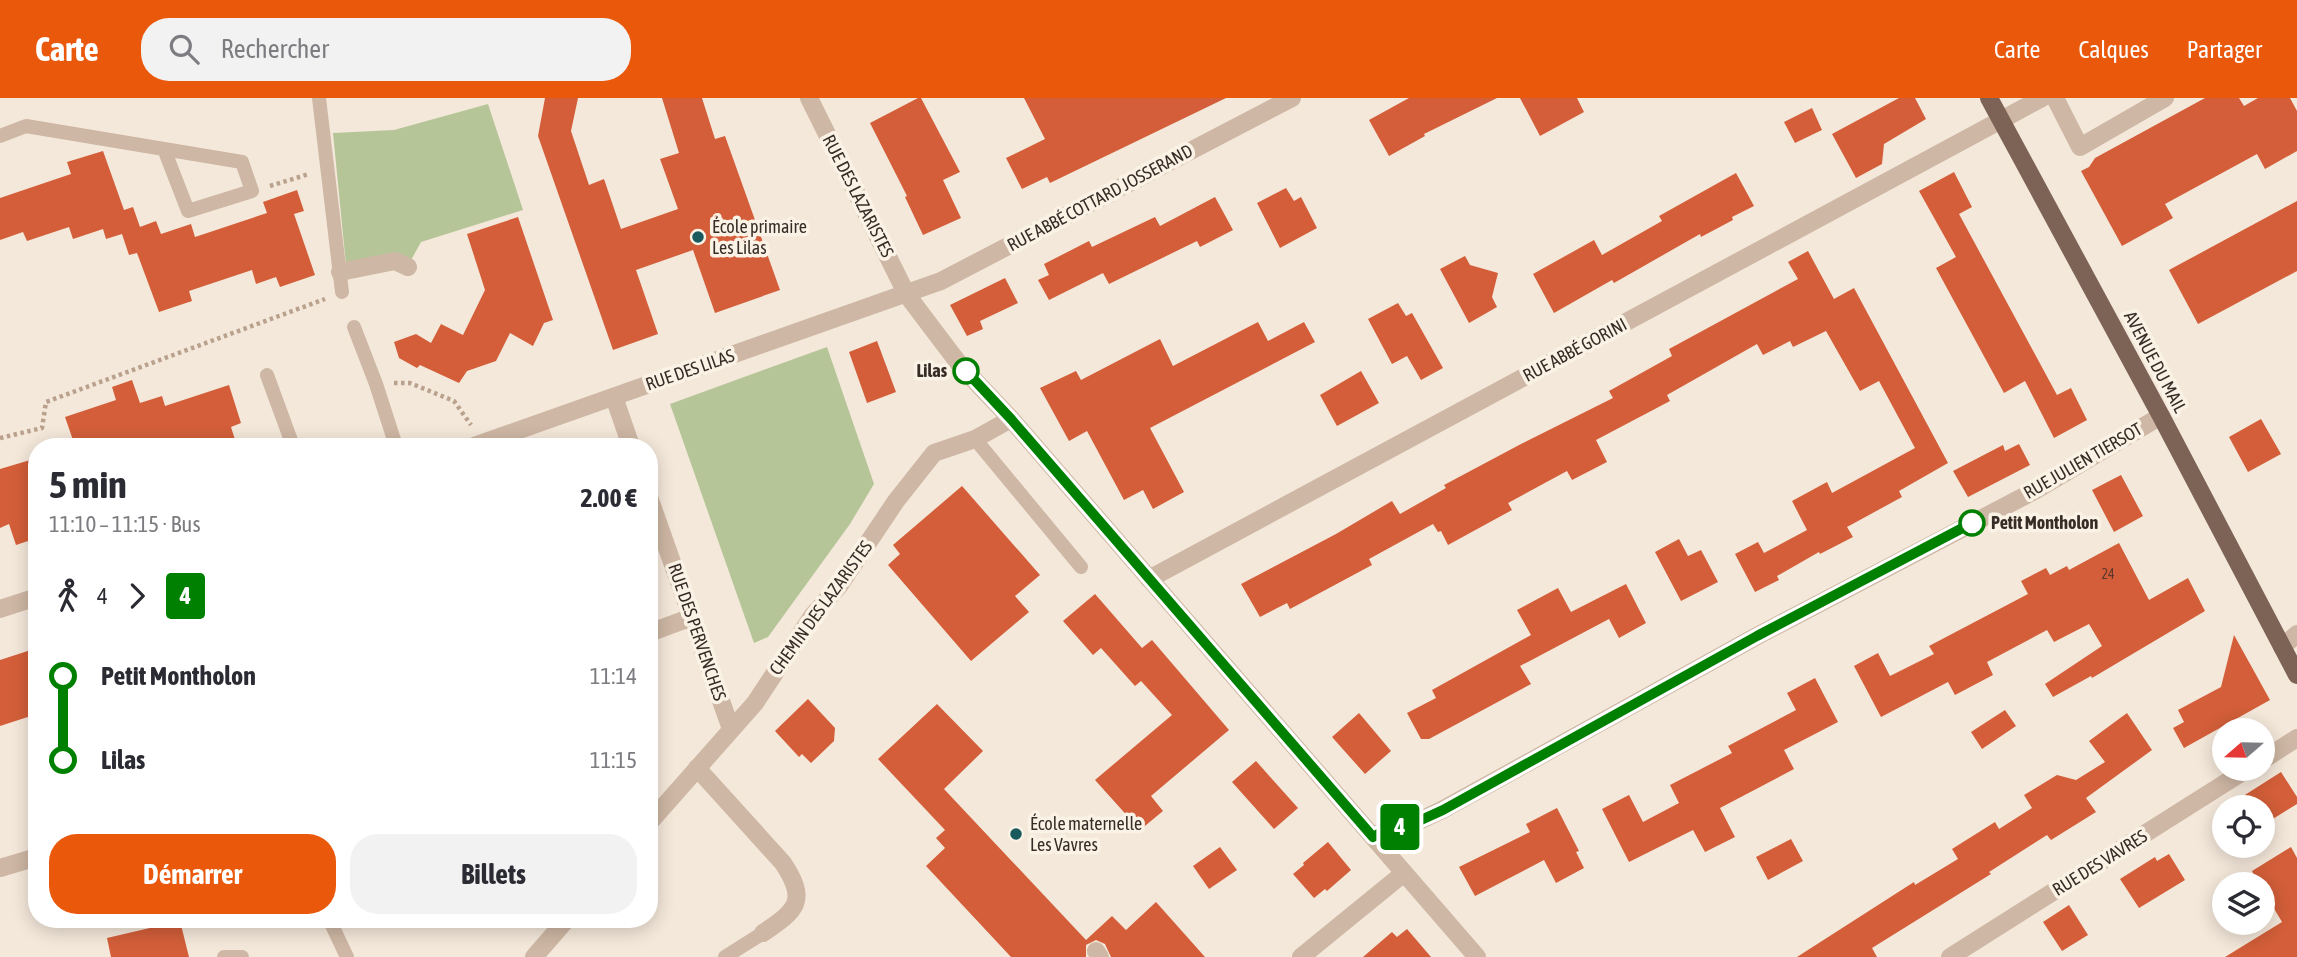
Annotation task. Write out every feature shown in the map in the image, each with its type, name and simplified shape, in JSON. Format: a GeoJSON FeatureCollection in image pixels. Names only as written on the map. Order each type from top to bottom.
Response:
{"type":"FeatureCollection","features":[{"type":"Feature","properties":{"kind":"main road","name":"AVENUE DU MAIL"},"geometry":{"type":"LineString","coordinates":[[1989,98],[2297,675]]}},
{"type":"Feature","properties":{"kind":"street","name":"RUE DES LAZARISTES"},"geometry":{"type":"LineString","coordinates":[[809,98],[907,295]]}},
{"type":"Feature","properties":{"kind":"street","name":"RUE ABBÉ COTTARD JOSSERAND"},"geometry":{"type":"LineString","coordinates":[[907,295],[941,281],[1292,98]]}},
{"type":"Feature","properties":{"kind":"street","name":"RUE ABBÉ GORINI"},"geometry":{"type":"LineString","coordinates":[[1149,579],[2042,98]]}},
{"type":"Feature","properties":{"kind":"street"},"geometry":{"type":"LineString","coordinates":[[2055,98],[2080,147],[2165,98]]}},
{"type":"Feature","properties":{"kind":"street"},"geometry":{"type":"LineString","coordinates":[[340,272],[395,261],[408,267]]}},
{"type":"Feature","properties":{"kind":"street","name":"RUE DES LILAS"},"geometry":{"type":"LineString","coordinates":[[495,438],[907,295]]}},
{"type":"Feature","properties":{"kind":"street"},"geometry":{"type":"LineString","coordinates":[[907,295],[960,365],[1011,419],[1477,957]]}},
{"type":"Feature","properties":{"kind":"street"},"geometry":{"type":"LineString","coordinates":[[614,397],[628,438]]}},
{"type":"Feature","properties":{"kind":"street","name":"RUE JULIEN TIERSOT"},"geometry":{"type":"LineString","coordinates":[[1373,837],[1385,830],[1410,825],[1443,810],[1757,636],[2036,490],[2161,416]]}},
{"type":"Feature","properties":{"kind":"street","name":"CHEMIN DES LAZARISTES"},"geometry":{"type":"LineString","coordinates":[[658,813],[755,703],[813,615],[839,586],[896,501],[934,453],[975,439],[1011,419]]}},
{"type":"Feature","properties":{"kind":"street","name":"RUE DES PERVENCHES"},"geometry":{"type":"LineString","coordinates":[[658,522],[731,729]]}},
{"type":"Feature","properties":{"kind":"street"},"geometry":{"type":"LineString","coordinates":[[0,609],[28,600]]}},
{"type":"Feature","properties":{"kind":"street"},"geometry":{"type":"LineString","coordinates":[[658,630],[692,617]]}},
{"type":"Feature","properties":{"kind":"street"},"geometry":{"type":"LineString","coordinates":[[2282,647],[2297,634]]}},
{"type":"Feature","properties":{"kind":"street"},"geometry":{"type":"LineString","coordinates":[[2275,752],[2297,738]]}},
{"type":"Feature","properties":{"kind":"street"},"geometry":{"type":"LineString","coordinates":[[697,768],[783,863],[794,880],[798,894],[794,907],[785,918],[763,933]]}},
{"type":"Feature","properties":{"kind":"street","name":"RUE DES VAVRES"},"geometry":{"type":"LineString","coordinates":[[1951,957],[2229,781]]}},
{"type":"Feature","properties":{"kind":"street"},"geometry":{"type":"LineString","coordinates":[[0,868],[28,860]]}},
{"type":"Feature","properties":{"kind":"street"},"geometry":{"type":"LineString","coordinates":[[1301,957],[1404,873]]}},
{"type":"Feature","properties":{"kind":"street"},"geometry":{"type":"LineString","coordinates":[[534,957],[559,928]]}},
{"type":"Feature","properties":{"kind":"lane"},"geometry":{"type":"LineString","coordinates":[[319,98],[342,292]]}},
{"type":"Feature","properties":{"kind":"lane"},"geometry":{"type":"LineString","coordinates":[[0,136],[26,126],[164,149],[242,162],[252,191],[188,211],[164,149]]}},
{"type":"Feature","properties":{"kind":"lane"},"geometry":{"type":"LineString","coordinates":[[354,327],[393,438]]}},
{"type":"Feature","properties":{"kind":"lane"},"geometry":{"type":"LineString","coordinates":[[267,375],[290,438]]}},
{"type":"Feature","properties":{"kind":"lane"},"geometry":{"type":"LineString","coordinates":[[975,439],[1081,567]]}},
{"type":"Feature","properties":{"kind":"lane"},"geometry":{"type":"LineString","coordinates":[[333,928],[347,957]]}},
{"type":"Feature","properties":{"kind":"lane"},"geometry":{"type":"LineString","coordinates":[[725,957],[763,933]]}},
{"type":"Feature","properties":{"kind":"lane"},"geometry":{"type":"LineString","coordinates":[[224,957],[242,957]]}},
{"type":"Feature","properties":{"kind":"path"},"geometry":{"type":"LineString","coordinates":[[252,191],[327,168]]}},
{"type":"Feature","properties":{"kind":"path"},"geometry":{"type":"LineString","coordinates":[[0,438],[42,428],[46,402],[342,292]]}},
{"type":"Feature","properties":{"kind":"path"},"geometry":{"type":"LineString","coordinates":[[376,384],[411,383],[454,401],[475,438]]}},
{"type":"Feature","properties":{"kind":"green space"},"geometry":{"type":"Polygon","coordinates":[[[488,104],[523,210],[421,242],[410,262],[346,265],[333,133],[394,130],[488,104]]]}},
{"type":"Feature","properties":{"kind":"green space"},"geometry":{"type":"Polygon","coordinates":[[[827,347],[874,484],[850,524],[768,637],[754,643],[670,404],[827,347]]]}},
{"type":"Feature","properties":{"kind":"building"},"geometry":{"type":"Polygon","coordinates":[[[545,98],[578,98],[571,131],[589,185],[604,179],[621,229],[678,209],[660,159],[679,153],[662,98],[702,98],[715,139],[725,136],[780,290],[715,313],[693,250],[636,270],[658,334],[613,350],[538,136],[545,98]]]}},
{"type":"Feature","properties":{"kind":"building"},"geometry":{"type":"Polygon","coordinates":[[[921,98],[960,172],[943,180],[961,218],[923,235],[905,197],[907,196],[870,123],[921,98]]]}},
{"type":"Feature","properties":{"kind":"building"},"geometry":{"type":"Polygon","coordinates":[[[1024,98],[1226,98],[1050,183],[1047,177],[1022,189],[1006,158],[1045,139],[1024,98]]]}},
{"type":"Feature","properties":{"kind":"building"},"geometry":{"type":"Polygon","coordinates":[[[1409,98],[1497,98],[1424,134],[1425,136],[1389,156],[1369,120],[1409,98]]]}},
{"type":"Feature","properties":{"kind":"building"},"geometry":{"type":"Polygon","coordinates":[[[1520,98],[1577,98],[1584,112],[1540,136],[1520,98]]]}},
{"type":"Feature","properties":{"kind":"building"},"geometry":{"type":"Polygon","coordinates":[[[1899,98],[1915,98],[1926,119],[1884,144],[1882,164],[1856,178],[1832,134],[1899,98]]]}},
{"type":"Feature","properties":{"kind":"building"},"geometry":{"type":"Polygon","coordinates":[[[2205,98],[2239,98],[2244,106],[2258,98],[2290,98],[2297,111],[2297,151],[2265,169],[2257,154],[2165,204],[2173,218],[2122,246],[2081,171],[2089,167],[2095,158],[2205,98]]]}},
{"type":"Feature","properties":{"kind":"building"},"geometry":{"type":"Polygon","coordinates":[[[1812,108],[1822,130],[1795,143],[1784,122],[1812,108]]]}},
{"type":"Feature","properties":{"kind":"building"},"geometry":{"type":"Polygon","coordinates":[[[103,151],[124,210],[133,207],[140,227],[156,221],[161,234],[191,224],[195,237],[267,213],[263,202],[297,190],[304,211],[294,214],[315,275],[280,287],[276,277],[256,284],[252,270],[189,291],[192,301],[159,312],[137,253],[129,255],[122,234],[106,239],[103,229],[73,239],[69,227],[27,241],[23,232],[0,240],[0,198],[71,174],[67,162],[103,151]]]}},
{"type":"Feature","properties":{"kind":"building"},"geometry":{"type":"Polygon","coordinates":[[[1954,172],[1972,207],[1959,214],[2057,395],[2071,388],[2087,420],[2054,438],[2025,381],[2004,393],[1936,268],[1956,257],[1919,191],[1954,172]]]}},
{"type":"Feature","properties":{"kind":"building"},"geometry":{"type":"Polygon","coordinates":[[[1736,173],[1754,206],[1732,217],[1733,220],[1701,237],[1700,234],[1614,283],[1612,280],[1554,313],[1533,274],[1594,240],[1602,255],[1662,221],[1659,216],[1736,173]]]}},
{"type":"Feature","properties":{"kind":"building"},"geometry":{"type":"Polygon","coordinates":[[[1286,188],[1294,201],[1301,197],[1317,228],[1280,248],[1257,203],[1286,188]]]}},
{"type":"Feature","properties":{"kind":"building"},"geometry":{"type":"Polygon","coordinates":[[[1215,197],[1233,230],[1200,247],[1197,241],[1109,284],[1103,273],[1049,300],[1038,280],[1049,275],[1044,264],[1089,241],[1092,247],[1155,217],[1160,226],[1215,197]]]}},
{"type":"Feature","properties":{"kind":"building"},"geometry":{"type":"Polygon","coordinates":[[[2297,201],[2297,271],[2198,324],[2169,270],[2297,201]]]}},
{"type":"Feature","properties":{"kind":"building"},"geometry":{"type":"Polygon","coordinates":[[[518,217],[553,320],[544,323],[533,346],[510,333],[496,361],[467,371],[459,383],[420,365],[417,368],[399,358],[394,342],[416,334],[431,343],[441,324],[463,335],[485,290],[467,234],[518,217]]]}},
{"type":"Feature","properties":{"kind":"building"},"geometry":{"type":"Polygon","coordinates":[[[1808,251],[1834,299],[1854,288],[1948,463],[1899,491],[1902,497],[1847,527],[1853,537],[1820,554],[1819,552],[1777,576],[1779,580],[1755,592],[1735,554],[1758,542],[1764,553],[1807,530],[1792,501],[1827,482],[1832,493],[1915,448],[1879,381],[1860,391],[1826,331],[1793,347],[1790,341],[1763,355],[1757,344],[1667,395],[1670,401],[1596,440],[1607,462],[1572,480],[1567,471],[1508,503],[1512,510],[1448,545],[1441,531],[1438,532],[1433,524],[1369,559],[1372,565],[1290,609],[1287,603],[1260,617],[1241,584],[1392,501],[1400,514],[1446,488],[1444,485],[1613,398],[1609,391],[1672,356],[1669,349],[1798,279],[1788,262],[1808,251]]]}},
{"type":"Feature","properties":{"kind":"building"},"geometry":{"type":"Polygon","coordinates":[[[1465,256],[1470,265],[1498,273],[1492,297],[1497,307],[1469,323],[1440,269],[1465,256]]]}},
{"type":"Feature","properties":{"kind":"building"},"geometry":{"type":"Polygon","coordinates":[[[1005,278],[1018,303],[980,321],[983,329],[967,336],[950,305],[1005,278]]]}},
{"type":"Feature","properties":{"kind":"building"},"geometry":{"type":"Polygon","coordinates":[[[1398,303],[1406,316],[1412,313],[1443,368],[1421,380],[1407,356],[1392,364],[1368,319],[1398,303]]]}},
{"type":"Feature","properties":{"kind":"building"},"geometry":{"type":"Polygon","coordinates":[[[1258,322],[1268,341],[1304,322],[1315,342],[1150,428],[1184,492],[1153,509],[1143,490],[1124,500],[1087,431],[1069,441],[1040,388],[1076,371],[1081,380],[1160,339],[1173,366],[1258,322]]]}},
{"type":"Feature","properties":{"kind":"building"},"geometry":{"type":"Polygon","coordinates":[[[877,341],[896,392],[867,403],[849,352],[877,341]]]}},
{"type":"Feature","properties":{"kind":"building"},"geometry":{"type":"Polygon","coordinates":[[[1361,371],[1379,403],[1337,426],[1320,395],[1361,371]]]}},
{"type":"Feature","properties":{"kind":"building"},"geometry":{"type":"Polygon","coordinates":[[[132,380],[140,403],[162,396],[165,406],[229,385],[241,423],[231,427],[234,438],[72,438],[65,417],[116,400],[112,387],[132,380]]]}},
{"type":"Feature","properties":{"kind":"building"},"geometry":{"type":"Polygon","coordinates":[[[2261,419],[2281,454],[2248,472],[2229,437],[2261,419]]]}},
{"type":"Feature","properties":{"kind":"building"},"geometry":{"type":"Polygon","coordinates":[[[2019,444],[2030,465],[1968,497],[1953,471],[2003,445],[2005,451],[2019,444]]]}},
{"type":"Feature","properties":{"kind":"building"},"geometry":{"type":"Polygon","coordinates":[[[28,461],[28,541],[16,545],[9,524],[0,528],[0,469],[28,461]]]}},
{"type":"Feature","properties":{"kind":"building"},"geometry":{"type":"Polygon","coordinates":[[[2121,475],[2143,516],[2114,532],[2092,490],[2121,475]]]}},
{"type":"Feature","properties":{"kind":"building"},"geometry":{"type":"Polygon","coordinates":[[[962,486],[1040,575],[1015,596],[1029,612],[971,661],[888,565],[900,554],[893,545],[962,486]]]}},
{"type":"Feature","properties":{"kind":"building"},"geometry":{"type":"Polygon","coordinates":[[[1679,539],[1688,556],[1701,550],[1718,582],[1681,601],[1655,552],[1679,539]]]}},
{"type":"Feature","properties":{"kind":"building"},"geometry":{"type":"Polygon","coordinates":[[[2119,543],[2149,600],[2188,578],[2205,611],[2092,678],[2091,676],[2053,697],[2045,684],[2102,646],[2089,624],[2054,642],[2047,630],[1987,662],[1993,675],[1955,695],[1948,682],[1881,717],[1854,666],[1878,653],[1890,676],[1934,654],[1929,646],[2028,594],[2021,581],[2046,568],[2050,575],[2067,566],[2069,570],[2119,543]]]}},
{"type":"Feature","properties":{"kind":"building"},"geometry":{"type":"Polygon","coordinates":[[[1626,584],[1646,623],[1619,638],[1609,619],[1520,666],[1531,684],[1429,739],[1421,739],[1407,713],[1436,698],[1432,690],[1531,635],[1517,610],[1558,588],[1571,612],[1626,584]]]}},
{"type":"Feature","properties":{"kind":"building"},"geometry":{"type":"Polygon","coordinates":[[[1095,594],[1142,648],[1152,640],[1229,730],[1151,796],[1163,811],[1140,830],[1095,780],[1172,715],[1141,681],[1135,686],[1101,648],[1093,655],[1063,621],[1095,594]]]}},
{"type":"Feature","properties":{"kind":"building"},"geometry":{"type":"Polygon","coordinates":[[[2234,635],[2270,700],[2238,718],[2212,718],[2212,732],[2184,748],[2173,728],[2184,722],[2178,710],[2221,687],[2234,635]]]}},
{"type":"Feature","properties":{"kind":"building"},"geometry":{"type":"Polygon","coordinates":[[[28,651],[28,717],[0,726],[0,660],[28,651]]]}},
{"type":"Feature","properties":{"kind":"building"},"geometry":{"type":"Polygon","coordinates":[[[1815,678],[1838,722],[1784,750],[1794,769],[1720,808],[1735,837],[1705,852],[1693,830],[1629,862],[1602,809],[1629,795],[1643,822],[1679,803],[1670,785],[1732,753],[1728,746],[1796,710],[1787,693],[1815,678]]]}},
{"type":"Feature","properties":{"kind":"building"},"geometry":{"type":"Polygon","coordinates":[[[808,699],[835,728],[834,741],[811,763],[802,754],[799,757],[775,731],[808,699]]]}},
{"type":"Feature","properties":{"kind":"building"},"geometry":{"type":"Polygon","coordinates":[[[937,704],[983,751],[944,789],[1086,940],[1112,916],[1126,930],[1156,902],[1205,957],[1111,957],[1105,944],[1096,940],[1086,945],[1086,957],[1011,957],[926,866],[945,848],[936,838],[945,830],[878,759],[937,704]]]}},
{"type":"Feature","properties":{"kind":"building"},"geometry":{"type":"Polygon","coordinates":[[[2005,710],[2016,726],[1982,749],[1971,732],[2005,710]]]}},
{"type":"Feature","properties":{"kind":"building"},"geometry":{"type":"Polygon","coordinates":[[[1359,713],[1391,751],[1365,774],[1332,737],[1359,713]]]}},
{"type":"Feature","properties":{"kind":"building"},"geometry":{"type":"Polygon","coordinates":[[[2127,713],[2152,750],[2086,798],[2096,812],[2051,840],[2047,835],[1989,872],[1991,874],[1872,948],[1877,957],[1797,957],[1914,882],[1915,885],[1958,859],[1952,849],[1995,822],[1999,829],[2032,808],[2024,795],[2057,775],[2076,780],[2105,762],[2089,741],[2127,713]]]}},
{"type":"Feature","properties":{"kind":"building"},"geometry":{"type":"Polygon","coordinates":[[[1256,761],[1298,808],[1274,829],[1232,782],[1256,761]]]}},
{"type":"Feature","properties":{"kind":"building"},"geometry":{"type":"Polygon","coordinates":[[[2281,772],[2297,797],[2297,804],[2275,818],[2275,795],[2245,795],[2267,781],[2275,781],[2275,776],[2281,772]]]}},
{"type":"Feature","properties":{"kind":"building"},"geometry":{"type":"Polygon","coordinates":[[[1557,808],[1579,851],[1576,852],[1584,868],[1556,883],[1544,860],[1475,896],[1459,867],[1530,832],[1526,824],[1557,808]]]}},
{"type":"Feature","properties":{"kind":"building"},"geometry":{"type":"Polygon","coordinates":[[[1791,839],[1803,861],[1768,880],[1756,857],[1791,839]]]}},
{"type":"Feature","properties":{"kind":"building"},"geometry":{"type":"Polygon","coordinates":[[[1328,842],[1351,870],[1327,891],[1325,889],[1314,898],[1293,874],[1328,842]]]}},
{"type":"Feature","properties":{"kind":"building"},"geometry":{"type":"Polygon","coordinates":[[[1220,847],[1237,870],[1209,889],[1193,866],[1220,847]]]}},
{"type":"Feature","properties":{"kind":"building"},"geometry":{"type":"Polygon","coordinates":[[[2291,847],[2297,858],[2297,957],[2225,957],[2261,935],[2275,935],[2275,926],[2282,922],[2275,910],[2275,872],[2252,871],[2291,847]]]}},
{"type":"Feature","properties":{"kind":"building"},"geometry":{"type":"Polygon","coordinates":[[[2169,854],[2185,880],[2139,908],[2120,879],[2155,857],[2157,861],[2169,854]]]}},
{"type":"Feature","properties":{"kind":"building"},"geometry":{"type":"Polygon","coordinates":[[[2069,905],[2088,935],[2062,951],[2043,922],[2069,905]]]}},
{"type":"Feature","properties":{"kind":"building"},"geometry":{"type":"Polygon","coordinates":[[[150,928],[182,928],[189,957],[111,957],[107,938],[150,928]]]}},
{"type":"Feature","properties":{"kind":"building"},"geometry":{"type":"Polygon","coordinates":[[[1407,929],[1431,957],[1363,957],[1392,932],[1397,937],[1407,929]]]}},
{"type":"Feature","properties":{"kind":"bus line","name":"4"},"geometry":{"type":"LineString","coordinates":[[966,371],[1011,419],[1373,837],[1385,830],[1410,825],[1443,810],[1757,636],[1972,523]]}},
{"type":"Feature","properties":{"kind":"place","name":"École primaire Les Lilas"},"geometry":{"type":"Point","coordinates":[698,237]}},
{"type":"Feature","properties":{"kind":"place","name":"Lilas"},"geometry":{"type":"Point","coordinates":[966,371]}},
{"type":"Feature","properties":{"kind":"place","name":"Petit Montholon"},"geometry":{"type":"Point","coordinates":[1972,523]}},
{"type":"Feature","properties":{"kind":"place","name":"École maternelle Les Vavres"},"geometry":{"type":"Point","coordinates":[1016,834]}}]}
